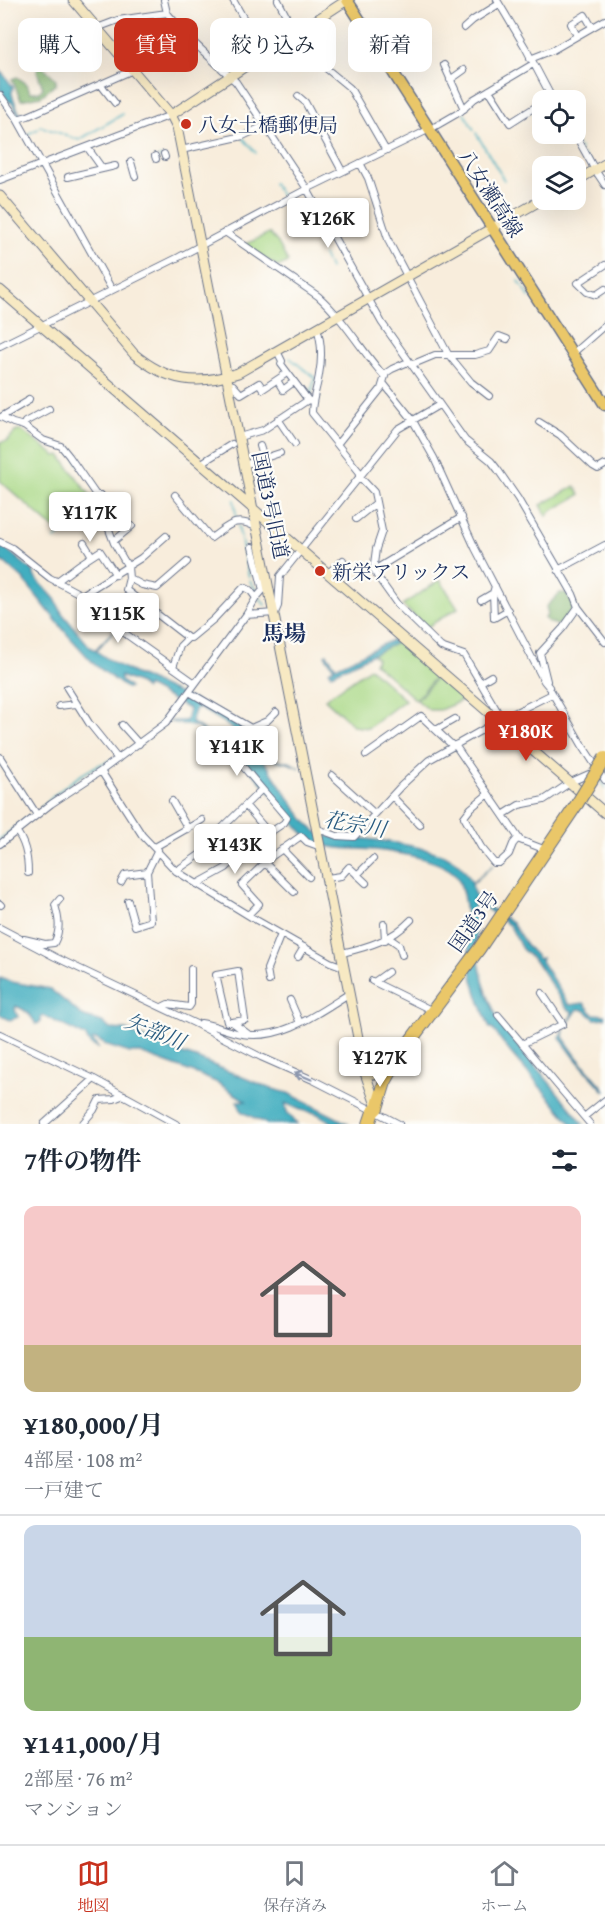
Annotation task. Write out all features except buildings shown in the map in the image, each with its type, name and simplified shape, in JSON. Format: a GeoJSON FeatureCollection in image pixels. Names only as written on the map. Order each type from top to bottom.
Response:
{"type":"FeatureCollection","features":[{"type":"Feature","properties":{"kind":"highway","name":"国道3号"},"geometry":{"type":"LineString","coordinates":[[375,1116],[385,1082],[402,1052],[479,949],[577,804],[605,758]]}},
{"type":"Feature","properties":{"kind":"main road","name":"八女瀬高線"},"geometry":{"type":"LineString","coordinates":[[347,0],[605,405]]}},
{"type":"Feature","properties":{"kind":"street"},"geometry":{"type":"LineString","coordinates":[[73,0],[87,18]]}},
{"type":"Feature","properties":{"kind":"street"},"geometry":{"type":"LineString","coordinates":[[164,0],[168,13],[189,38],[231,76],[307,189],[368,299],[410,364],[465,440],[491,460],[518,499],[573,594],[578,607],[605,642]]}},
{"type":"Feature","properties":{"kind":"street"},"geometry":{"type":"LineString","coordinates":[[232,0],[243,18]]}},
{"type":"Feature","properties":{"kind":"street"},"geometry":{"type":"LineString","coordinates":[[278,0],[287,18]]}},
{"type":"Feature","properties":{"kind":"street"},"geometry":{"type":"LineString","coordinates":[[319,18],[347,0]]}},
{"type":"Feature","properties":{"kind":"street"},"geometry":{"type":"LineString","coordinates":[[464,28],[498,2],[532,62],[544,90]]}},
{"type":"Feature","properties":{"kind":"street"},"geometry":{"type":"LineString","coordinates":[[102,32],[118,20],[168,13]]}},
{"type":"Feature","properties":{"kind":"street"},"geometry":{"type":"LineString","coordinates":[[577,36],[571,24],[578,19],[585,15],[592,27]]}},
{"type":"Feature","properties":{"kind":"street"},"geometry":{"type":"LineString","coordinates":[[0,346],[90,302],[385,149],[429,129],[464,109],[474,99],[532,62],[605,20]]}},
{"type":"Feature","properties":{"kind":"street"},"geometry":{"type":"LineString","coordinates":[[102,36],[114,49]]}},
{"type":"Feature","properties":{"kind":"street"},"geometry":{"type":"LineString","coordinates":[[521,41],[529,38]]}},
{"type":"Feature","properties":{"kind":"street"},"geometry":{"type":"LineString","coordinates":[[444,65],[464,109]]}},
{"type":"Feature","properties":{"kind":"street"},"geometry":{"type":"LineString","coordinates":[[450,80],[464,70]]}},
{"type":"Feature","properties":{"kind":"street"},"geometry":{"type":"LineString","coordinates":[[18,119],[129,72]]}},
{"type":"Feature","properties":{"kind":"street"},"geometry":{"type":"LineString","coordinates":[[135,72],[171,115]]}},
{"type":"Feature","properties":{"kind":"street"},"geometry":{"type":"LineString","coordinates":[[0,180],[171,115],[237,72]]}},
{"type":"Feature","properties":{"kind":"street"},"geometry":{"type":"LineString","coordinates":[[331,72],[350,88],[385,149]]}},
{"type":"Feature","properties":{"kind":"street"},"geometry":{"type":"LineString","coordinates":[[101,85],[115,103]]}},
{"type":"Feature","properties":{"kind":"street"},"geometry":{"type":"LineString","coordinates":[[489,90],[510,123],[532,110]]}},
{"type":"Feature","properties":{"kind":"street"},"geometry":{"type":"LineString","coordinates":[[0,95],[18,119],[112,290]]}},
{"type":"Feature","properties":{"kind":"street"},"geometry":{"type":"LineString","coordinates":[[298,96],[305,102],[342,171]]}},
{"type":"Feature","properties":{"kind":"street","name":"国道3号旧道"},"geometry":{"type":"LineString","coordinates":[[171,115],[177,127],[228,380],[235,441],[244,465],[257,539],[274,613],[375,1116]]}},
{"type":"Feature","properties":{"kind":"street"},"geometry":{"type":"LineString","coordinates":[[181,150],[243,136],[264,126]]}},
{"type":"Feature","properties":{"kind":"street"},"geometry":{"type":"LineString","coordinates":[[581,144],[605,185]]}},
{"type":"Feature","properties":{"kind":"street"},"geometry":{"type":"LineString","coordinates":[[87,147],[102,168]]}},
{"type":"Feature","properties":{"kind":"street"},"geometry":{"type":"LineString","coordinates":[[131,162],[135,176]]}},
{"type":"Feature","properties":{"kind":"street"},"geometry":{"type":"LineString","coordinates":[[360,163],[368,178],[386,236],[448,354],[471,382],[489,396]]}},
{"type":"Feature","properties":{"kind":"street"},"geometry":{"type":"LineString","coordinates":[[586,175],[605,164]]}},
{"type":"Feature","properties":{"kind":"street"},"geometry":{"type":"LineString","coordinates":[[68,177],[115,166]]}},
{"type":"Feature","properties":{"kind":"street"},"geometry":{"type":"LineString","coordinates":[[0,196],[134,354],[162,374],[188,380],[228,380],[532,206]]}},
{"type":"Feature","properties":{"kind":"street"},"geometry":{"type":"LineString","coordinates":[[225,232],[318,296],[338,316],[384,376],[384,384],[338,443]]}},
{"type":"Feature","properties":{"kind":"street"},"geometry":{"type":"LineString","coordinates":[[605,265],[579,283],[587,292],[597,295],[605,289]]}},
{"type":"Feature","properties":{"kind":"street"},"geometry":{"type":"LineString","coordinates":[[0,290],[605,813]]}},
{"type":"Feature","properties":{"kind":"street"},"geometry":{"type":"LineString","coordinates":[[317,328],[322,343],[319,376],[310,400],[312,413],[373,490],[382,531],[376,549],[374,570],[383,585],[409,616],[441,647],[464,655],[500,720]]}},
{"type":"Feature","properties":{"kind":"street"},"geometry":{"type":"LineString","coordinates":[[572,354],[603,328]]}},
{"type":"Feature","properties":{"kind":"street"},"geometry":{"type":"LineString","coordinates":[[384,376],[392,369],[435,355],[475,355],[489,351],[500,336],[507,339]]}},
{"type":"Feature","properties":{"kind":"street"},"geometry":{"type":"LineString","coordinates":[[277,351],[282,361],[281,364],[310,400]]}},
{"type":"Feature","properties":{"kind":"street"},"geometry":{"type":"LineString","coordinates":[[228,380],[241,394],[259,384],[263,389],[284,375]]}},
{"type":"Feature","properties":{"kind":"street"},"geometry":{"type":"LineString","coordinates":[[277,380],[284,390],[291,384]]}},
{"type":"Feature","properties":{"kind":"street"},"geometry":{"type":"LineString","coordinates":[[384,384],[412,419],[434,458],[475,548],[544,681],[605,780]]}},
{"type":"Feature","properties":{"kind":"street"},"geometry":{"type":"LineString","coordinates":[[29,399],[2,417],[62,448],[96,495],[98,509],[104,516],[128,567],[129,578],[126,590],[188,638]]}},
{"type":"Feature","properties":{"kind":"street"},"geometry":{"type":"LineString","coordinates":[[199,464],[235,441],[263,430],[310,400]]}},
{"type":"Feature","properties":{"kind":"street"},"geometry":{"type":"LineString","coordinates":[[246,615],[274,613],[279,606],[280,576],[300,550],[398,429],[439,405]]}},
{"type":"Feature","properties":{"kind":"street"},"geometry":{"type":"LineString","coordinates":[[23,426],[25,422],[49,409]]}},
{"type":"Feature","properties":{"kind":"street"},"geometry":{"type":"LineString","coordinates":[[278,420],[295,444]]}},
{"type":"Feature","properties":{"kind":"street"},"geometry":{"type":"LineString","coordinates":[[539,422],[561,435],[593,466],[598,469],[605,465]]}},
{"type":"Feature","properties":{"kind":"street"},"geometry":{"type":"LineString","coordinates":[[260,446],[264,459]]}},
{"type":"Feature","properties":{"kind":"street"},"geometry":{"type":"LineString","coordinates":[[244,465],[280,453]]}},
{"type":"Feature","properties":{"kind":"street"},"geometry":{"type":"LineString","coordinates":[[96,495],[101,495],[105,509],[115,509]]}},
{"type":"Feature","properties":{"kind":"street"},"geometry":{"type":"LineString","coordinates":[[0,844],[11,832],[101,771],[166,723],[263,590],[257,539],[246,521],[234,522],[211,538],[175,495]]}},
{"type":"Feature","properties":{"kind":"street"},"geometry":{"type":"LineString","coordinates":[[356,519],[376,502]]}},
{"type":"Feature","properties":{"kind":"street"},"geometry":{"type":"LineString","coordinates":[[374,570],[462,517]]}},
{"type":"Feature","properties":{"kind":"street"},"geometry":{"type":"LineString","coordinates":[[114,541],[132,526]]}},
{"type":"Feature","properties":{"kind":"street"},"geometry":{"type":"LineString","coordinates":[[243,549],[257,539],[264,529],[272,526]]}},
{"type":"Feature","properties":{"kind":"street"},"geometry":{"type":"LineString","coordinates":[[82,595],[141,558],[166,536]]}},
{"type":"Feature","properties":{"kind":"street"},"geometry":{"type":"LineString","coordinates":[[0,542],[12,548],[56,582],[82,595],[106,620],[195,683]]}},
{"type":"Feature","properties":{"kind":"street"},"geometry":{"type":"LineString","coordinates":[[84,543],[92,556]]}},
{"type":"Feature","properties":{"kind":"street"},"geometry":{"type":"LineString","coordinates":[[558,570],[605,545]]}},
{"type":"Feature","properties":{"kind":"street"},"geometry":{"type":"LineString","coordinates":[[56,582],[100,551],[116,575]]}},
{"type":"Feature","properties":{"kind":"street"},"geometry":{"type":"LineString","coordinates":[[328,573],[343,560]]}},
{"type":"Feature","properties":{"kind":"street"},"geometry":{"type":"LineString","coordinates":[[129,578],[142,585],[158,584],[187,562]]}},
{"type":"Feature","properties":{"kind":"street"},"geometry":{"type":"LineString","coordinates":[[495,585],[494,618],[508,610]]}},
{"type":"Feature","properties":{"kind":"street"},"geometry":{"type":"LineString","coordinates":[[173,667],[180,646],[204,628],[244,587],[250,590],[256,598]]}},
{"type":"Feature","properties":{"kind":"street"},"geometry":{"type":"LineString","coordinates":[[481,600],[493,594]]}},
{"type":"Feature","properties":{"kind":"street"},"geometry":{"type":"LineString","coordinates":[[551,691],[540,653],[563,628],[578,607]]}},
{"type":"Feature","properties":{"kind":"street"},"geometry":{"type":"LineString","coordinates":[[481,682],[491,676]]}},
{"type":"Feature","properties":{"kind":"street"},"geometry":{"type":"LineString","coordinates":[[67,688],[89,723],[118,759]]}},
{"type":"Feature","properties":{"kind":"street"},"geometry":{"type":"LineString","coordinates":[[318,830],[337,836],[354,837],[429,759],[551,691]]}},
{"type":"Feature","properties":{"kind":"street"},"geometry":{"type":"LineString","coordinates":[[189,692],[251,728],[267,721],[276,712]]}},
{"type":"Feature","properties":{"kind":"street"},"geometry":{"type":"LineString","coordinates":[[59,706],[76,704]]}},
{"type":"Feature","properties":{"kind":"street"},"geometry":{"type":"LineString","coordinates":[[366,755],[421,716],[454,745],[518,838],[546,850]]}},
{"type":"Feature","properties":{"kind":"street"},"geometry":{"type":"LineString","coordinates":[[436,730],[454,719]]}},
{"type":"Feature","properties":{"kind":"street"},"geometry":{"type":"LineString","coordinates":[[122,725],[139,744]]}},
{"type":"Feature","properties":{"kind":"street"},"geometry":{"type":"LineString","coordinates":[[197,884],[226,868],[247,848],[287,818],[240,763],[225,754]]}},
{"type":"Feature","properties":{"kind":"street"},"geometry":{"type":"LineString","coordinates":[[0,757],[37,815]]}},
{"type":"Feature","properties":{"kind":"street"},"geometry":{"type":"LineString","coordinates":[[101,771],[142,835],[176,871],[281,934],[345,968]]}},
{"type":"Feature","properties":{"kind":"street"},"geometry":{"type":"LineString","coordinates":[[503,815],[519,805],[544,800],[571,782],[589,774]]}},
{"type":"Feature","properties":{"kind":"street"},"geometry":{"type":"LineString","coordinates":[[332,775],[375,814]]}},
{"type":"Feature","properties":{"kind":"street"},"geometry":{"type":"LineString","coordinates":[[176,871],[214,845],[216,839],[214,836],[262,789]]}},
{"type":"Feature","properties":{"kind":"street"},"geometry":{"type":"LineString","coordinates":[[489,794],[471,808],[464,817],[481,847],[494,863],[499,863],[509,854],[518,838]]}},
{"type":"Feature","properties":{"kind":"street"},"geometry":{"type":"LineString","coordinates":[[392,796],[420,825]]}},
{"type":"Feature","properties":{"kind":"street"},"geometry":{"type":"LineString","coordinates":[[172,801],[188,828]]}},
{"type":"Feature","properties":{"kind":"street"},"geometry":{"type":"LineString","coordinates":[[246,806],[269,833]]}},
{"type":"Feature","properties":{"kind":"street"},"geometry":{"type":"LineString","coordinates":[[128,902],[135,926],[151,924],[147,872],[156,849],[202,820]]}},
{"type":"Feature","properties":{"kind":"street"},"geometry":{"type":"LineString","coordinates":[[226,824],[247,848]]}},
{"type":"Feature","properties":{"kind":"street"},"geometry":{"type":"LineString","coordinates":[[11,832],[21,837],[28,858],[28,873]]}},
{"type":"Feature","properties":{"kind":"street"},"geometry":{"type":"LineString","coordinates":[[248,915],[259,904],[242,885],[282,849],[302,836],[307,842],[321,847]]}},
{"type":"Feature","properties":{"kind":"street"},"geometry":{"type":"LineString","coordinates":[[214,845],[231,863]]}},
{"type":"Feature","properties":{"kind":"street"},"geometry":{"type":"LineString","coordinates":[[282,849],[309,877]]}},
{"type":"Feature","properties":{"kind":"street"},"geometry":{"type":"LineString","coordinates":[[357,875],[373,859]]}},
{"type":"Feature","properties":{"kind":"street"},"geometry":{"type":"LineString","coordinates":[[266,863],[294,892]]}},
{"type":"Feature","properties":{"kind":"street"},"geometry":{"type":"LineString","coordinates":[[327,878],[341,876],[349,867],[366,883]]}},
{"type":"Feature","properties":{"kind":"street"},"geometry":{"type":"LineString","coordinates":[[121,882],[125,874],[147,872]]}},
{"type":"Feature","properties":{"kind":"street"},"geometry":{"type":"LineString","coordinates":[[18,938],[45,944],[54,943],[59,929],[55,905],[60,899]]}},
{"type":"Feature","properties":{"kind":"street"},"geometry":{"type":"LineString","coordinates":[[342,953],[365,948],[387,939],[411,920]]}},
{"type":"Feature","properties":{"kind":"street"},"geometry":{"type":"LineString","coordinates":[[384,924],[387,939]]}},
{"type":"Feature","properties":{"kind":"street"},"geometry":{"type":"LineString","coordinates":[[0,928],[162,1006],[261,1058],[313,1080],[375,1116],[399,1124]]}},
{"type":"Feature","properties":{"kind":"street"},"geometry":{"type":"LineString","coordinates":[[269,981],[270,970],[267,969],[281,934]]}},
{"type":"Feature","properties":{"kind":"street"},"geometry":{"type":"LineString","coordinates":[[387,939],[399,945],[402,955]]}},
{"type":"Feature","properties":{"kind":"street"},"geometry":{"type":"LineString","coordinates":[[298,957],[304,947]]}},
{"type":"Feature","properties":{"kind":"street"},"geometry":{"type":"LineString","coordinates":[[162,1006],[168,1004],[189,1007],[191,969]]}},
{"type":"Feature","properties":{"kind":"street"},"geometry":{"type":"LineString","coordinates":[[232,1022],[245,1020],[238,971],[216,975],[227,1022],[232,1022],[249,1034]]}},
{"type":"Feature","properties":{"kind":"street"},"geometry":{"type":"LineString","coordinates":[[388,972],[373,981],[433,1011]]}},
{"type":"Feature","properties":{"kind":"street"},"geometry":{"type":"LineString","coordinates":[[194,1023],[210,1024],[244,1034],[269,1035],[300,1023],[350,993]]}},
{"type":"Feature","properties":{"kind":"street"},"geometry":{"type":"LineString","coordinates":[[522,1044],[563,1024],[545,995]]}},
{"type":"Feature","properties":{"kind":"street"},"geometry":{"type":"LineString","coordinates":[[290,1000],[300,1023]]}},
{"type":"Feature","properties":{"kind":"street"},"geometry":{"type":"LineString","coordinates":[[498,1015],[590,1124]]}},
{"type":"Feature","properties":{"kind":"street"},"geometry":{"type":"LineString","coordinates":[[0,1034],[94,1079],[176,1124]]}},
{"type":"Feature","properties":{"kind":"street"},"geometry":{"type":"LineString","coordinates":[[365,1070],[370,1074],[378,1075],[395,1065]]}},
{"type":"Feature","properties":{"kind":"street"},"geometry":{"type":"LineString","coordinates":[[44,1124],[94,1079]]}},
{"type":"Feature","properties":{"kind":"street"},"geometry":{"type":"LineString","coordinates":[[82,1124],[99,1100],[114,1099],[124,1095]]}},
{"type":"Feature","properties":{"kind":"street"},"geometry":{"type":"LineString","coordinates":[[584,1117],[605,1100]]}},
{"type":"Feature","properties":{"kind":"green space"},"geometry":{"type":"Polygon","coordinates":[[[37,72],[48,72],[56,79],[56,84],[41,96],[21,100],[12,79],[17,77],[27,84],[30,92],[39,92],[43,88],[37,72]]]}},
{"type":"Feature","properties":{"kind":"green space"},"geometry":{"type":"Polygon","coordinates":[[[270,234],[278,243],[288,262],[278,267],[244,245],[270,234]]]}},
{"type":"Feature","properties":{"kind":"green space"},"geometry":{"type":"Polygon","coordinates":[[[21,430],[56,456],[60,455],[92,498],[92,507],[57,531],[0,481],[0,442],[7,441],[15,432],[21,430]]]}},
{"type":"Feature","properties":{"kind":"green space"},"geometry":{"type":"Polygon","coordinates":[[[575,486],[580,495],[551,511],[547,516],[541,505],[575,486]]]}},
{"type":"Feature","properties":{"kind":"green space"},"geometry":{"type":"Polygon","coordinates":[[[440,580],[458,608],[427,627],[402,605],[440,580]]]}},
{"type":"Feature","properties":{"kind":"green space"},"geometry":{"type":"Polygon","coordinates":[[[560,593],[567,593],[569,599],[574,600],[575,605],[565,623],[560,626],[548,622],[545,618],[548,614],[546,607],[560,593]]]}},
{"type":"Feature","properties":{"kind":"green space"},"geometry":{"type":"Polygon","coordinates":[[[398,642],[436,676],[416,700],[374,663],[377,659],[373,654],[398,642]]]}},
{"type":"Feature","properties":{"kind":"green space"},"geometry":{"type":"Polygon","coordinates":[[[370,668],[405,700],[368,728],[354,726],[325,699],[370,668]]]}},
{"type":"Feature","properties":{"kind":"green space"},"geometry":{"type":"Polygon","coordinates":[[[436,678],[463,700],[440,710],[429,710],[417,700],[436,678]]]}},
{"type":"Feature","properties":{"kind":"water"},"geometry":{"type":"Polygon","coordinates":[[[0,70],[13,87],[12,94],[19,113],[33,113],[18,115],[11,101],[9,102],[0,89],[0,70]]]}},
{"type":"Feature","properties":{"kind":"water"},"geometry":{"type":"Polygon","coordinates":[[[0,544],[34,572],[34,576],[55,599],[62,613],[90,647],[95,650],[114,630],[96,651],[110,661],[237,721],[256,737],[262,757],[289,762],[300,768],[262,758],[297,809],[317,832],[330,836],[391,842],[435,852],[458,863],[472,883],[493,865],[472,884],[474,894],[512,923],[527,946],[539,959],[542,958],[541,961],[569,1005],[584,1003],[593,1014],[605,1015],[605,1018],[595,1019],[584,1010],[578,1009],[564,1029],[563,1037],[605,1092],[560,1038],[563,1030],[570,1018],[572,1011],[567,1009],[537,963],[522,949],[510,926],[473,899],[480,966],[488,997],[495,1012],[503,1027],[584,1124],[572,1124],[490,1028],[471,971],[461,885],[451,871],[432,862],[407,855],[376,850],[336,848],[309,839],[238,758],[213,743],[197,727],[170,722],[186,721],[189,709],[147,686],[146,689],[120,676],[121,681],[129,688],[126,688],[95,665],[23,579],[0,561],[0,544]],[[196,708],[191,722],[220,742],[231,746],[233,730],[196,708]]]}},
{"type":"Feature","properties":{"kind":"water"},"geometry":{"type":"Polygon","coordinates":[[[392,640],[396,643],[331,674],[329,671],[334,668],[325,655],[327,654],[336,667],[392,640]]]}},
{"type":"Feature","properties":{"kind":"water"},"geometry":{"type":"Polygon","coordinates":[[[0,978],[50,989],[84,1017],[102,1022],[110,1029],[126,1030],[269,1088],[288,1093],[349,1124],[335,1124],[316,1113],[285,1103],[287,1112],[297,1124],[267,1124],[242,1112],[237,1101],[246,1101],[218,1083],[197,1074],[140,1053],[130,1053],[108,1046],[96,1039],[92,1040],[98,1048],[91,1045],[85,1036],[44,1016],[41,1017],[41,1022],[36,1024],[28,1013],[16,1006],[18,1017],[10,1020],[0,1015],[0,978]]]}},
{"type":"Feature","properties":{"kind":"waterway"},"geometry":{"type":"LineString","coordinates":[[515,37],[518,40]]}},
{"type":"Feature","properties":{"kind":"waterway"},"geometry":{"type":"LineString","coordinates":[[527,58],[527,63]]}},
{"type":"Feature","properties":{"kind":"waterway"},"geometry":{"type":"LineString","coordinates":[[464,113],[474,130]]}},
{"type":"Feature","properties":{"kind":"waterway"},"geometry":{"type":"LineString","coordinates":[[40,126],[79,140],[123,114]]}},
{"type":"Feature","properties":{"kind":"waterway"},"geometry":{"type":"LineString","coordinates":[[28,134],[38,129]]}},
{"type":"Feature","properties":{"kind":"waterway"},"geometry":{"type":"LineString","coordinates":[[476,133],[500,173]]}},
{"type":"Feature","properties":{"kind":"waterway"},"geometry":{"type":"LineString","coordinates":[[243,138],[256,153]]}},
{"type":"Feature","properties":{"kind":"waterway"},"geometry":{"type":"LineString","coordinates":[[501,175],[504,180]]}},
{"type":"Feature","properties":{"kind":"waterway"},"geometry":{"type":"LineString","coordinates":[[273,183],[281,195]]}},
{"type":"Feature","properties":{"kind":"waterway"},"geometry":{"type":"LineString","coordinates":[[290,216],[294,221]]}},
{"type":"Feature","properties":{"kind":"waterway"},"geometry":{"type":"LineString","coordinates":[[294,222],[304,231]]}},
{"type":"Feature","properties":{"kind":"waterway"},"geometry":{"type":"LineString","coordinates":[[323,255],[326,262]]}},
{"type":"Feature","properties":{"kind":"waterway"},"geometry":{"type":"LineString","coordinates":[[328,264],[330,269]]}},
{"type":"Feature","properties":{"kind":"waterway"},"geometry":{"type":"LineString","coordinates":[[519,281],[530,298]]}},
{"type":"Feature","properties":{"kind":"waterway"},"geometry":{"type":"LineString","coordinates":[[290,358],[315,378],[310,397]]}},
{"type":"Feature","properties":{"kind":"waterway"},"geometry":{"type":"LineString","coordinates":[[420,365],[426,372]]}},
{"type":"Feature","properties":{"kind":"waterway"},"geometry":{"type":"LineString","coordinates":[[76,459],[79,465]]}},
{"type":"Feature","properties":{"kind":"waterway"},"geometry":{"type":"LineString","coordinates":[[234,500],[237,521]]}},
{"type":"Feature","properties":{"kind":"waterway"},"geometry":{"type":"LineString","coordinates":[[55,539],[95,511]]}},
{"type":"Feature","properties":{"kind":"waterway"},"geometry":{"type":"LineString","coordinates":[[112,526],[127,515]]}},
{"type":"Feature","properties":{"kind":"waterway"},"geometry":{"type":"LineString","coordinates":[[238,526],[249,577]]}},
{"type":"Feature","properties":{"kind":"waterway"},"geometry":{"type":"LineString","coordinates":[[250,581],[258,593]]}},
{"type":"Feature","properties":{"kind":"waterway"},"geometry":{"type":"LineString","coordinates":[[260,598],[265,605]]}},
{"type":"Feature","properties":{"kind":"waterway"},"geometry":{"type":"LineString","coordinates":[[158,725],[164,720]]}},
{"type":"Feature","properties":{"kind":"waterway"},"geometry":{"type":"LineString","coordinates":[[41,808],[79,776],[111,760]]}},
{"type":"Feature","properties":{"kind":"waterway"},"geometry":{"type":"LineString","coordinates":[[598,777],[605,788]]}},
{"type":"Feature","properties":{"kind":"waterway"},"geometry":{"type":"LineString","coordinates":[[0,839],[30,816]]}},
{"type":"Feature","properties":{"kind":"place","name":"八女土橋郵便局"},"geometry":{"type":"Point","coordinates":[186,124]}},
{"type":"Feature","properties":{"kind":"place","name":"新栄アリックス"},"geometry":{"type":"Point","coordinates":[320,571]}},
{"type":"Feature","properties":{"kind":"district","name":"馬場"},"geometry":{"type":"Point","coordinates":[284,633]}},
{"type":"Feature","properties":{"kind":"water label","name":"花宗川"},"geometry":{"type":"Point","coordinates":[355,824]}},
{"type":"Feature","properties":{"kind":"water label","name":"矢部川"},"geometry":{"type":"Point","coordinates":[155,1031]}}]}
